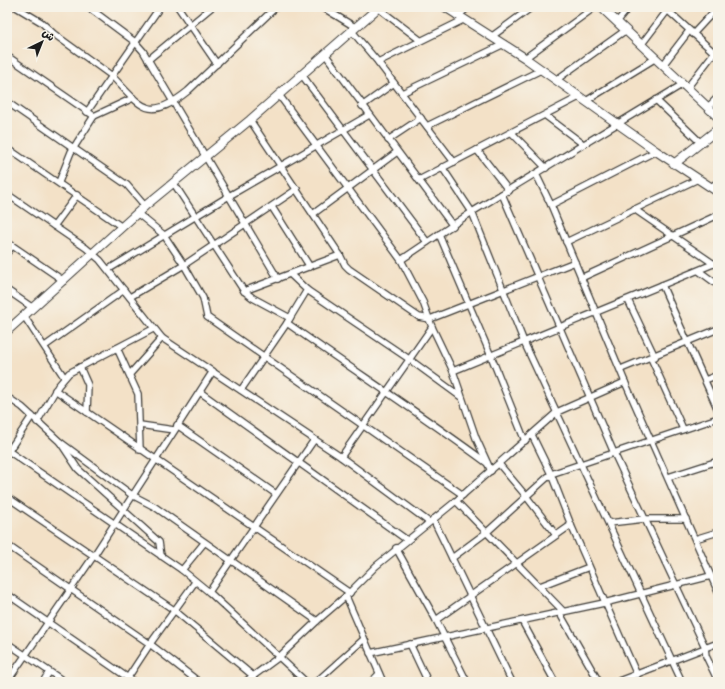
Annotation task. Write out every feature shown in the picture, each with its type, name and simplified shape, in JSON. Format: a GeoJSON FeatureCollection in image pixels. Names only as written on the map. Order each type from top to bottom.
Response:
{"type":"FeatureCollection","features":[{"type":"Feature","properties":{"kind":"street"},"geometry":{"type":"LineString","coordinates":[[7,13],[10,7]]}},
{"type":"Feature","properties":{"kind":"street"},"geometry":{"type":"LineString","coordinates":[[16,7],[41,22],[54,34],[112,76],[133,98],[147,108],[153,110],[173,103],[188,91],[276,7]]}},
{"type":"Feature","properties":{"kind":"street"},"geometry":{"type":"LineString","coordinates":[[88,7],[135,42],[148,60],[278,279]]}},
{"type":"Feature","properties":{"kind":"street"},"geometry":{"type":"LineString","coordinates":[[87,112],[160,7]]}},
{"type":"Feature","properties":{"kind":"street"},"geometry":{"type":"LineString","coordinates":[[178,7],[217,64]]}},
{"type":"Feature","properties":{"kind":"street"},"geometry":{"type":"LineString","coordinates":[[148,60],[191,26],[212,7]]}},
{"type":"Feature","properties":{"kind":"street"},"geometry":{"type":"LineString","coordinates":[[322,7],[353,29],[454,162]]}},
{"type":"Feature","properties":{"kind":"street"},"geometry":{"type":"LineString","coordinates":[[445,7],[460,18],[525,58],[674,164],[715,190],[718,182]]}},
{"type":"Feature","properties":{"kind":"street"},"geometry":{"type":"LineString","coordinates":[[378,62],[460,18],[469,7]]}},
{"type":"Feature","properties":{"kind":"street"},"geometry":{"type":"LineString","coordinates":[[491,37],[532,7]]}},
{"type":"Feature","properties":{"kind":"street"},"geometry":{"type":"LineString","coordinates":[[525,58],[595,7]]}},
{"type":"Feature","properties":{"kind":"street"},"geometry":{"type":"LineString","coordinates":[[602,7],[718,117]]}},
{"type":"Feature","properties":{"kind":"street"},"geometry":{"type":"LineString","coordinates":[[617,22],[629,7]]}},
{"type":"Feature","properties":{"kind":"street"},"geometry":{"type":"LineString","coordinates":[[663,65],[691,32],[718,7]]}},
{"type":"Feature","properties":{"kind":"street"},"geometry":{"type":"LineString","coordinates":[[7,331],[94,254],[145,206],[250,120],[378,8],[420,40]]}},
{"type":"Feature","properties":{"kind":"street"},"geometry":{"type":"LineString","coordinates":[[401,260],[472,212],[509,191],[656,100],[685,86],[717,55],[667,8],[642,45]]}},
{"type":"Feature","properties":{"kind":"street"},"geometry":{"type":"LineString","coordinates":[[556,80],[626,30]]}},
{"type":"Feature","properties":{"kind":"street"},"geometry":{"type":"LineString","coordinates":[[402,94],[504,44]]}},
{"type":"Feature","properties":{"kind":"street"},"geometry":{"type":"LineString","coordinates":[[324,54],[452,226]]}},
{"type":"Feature","properties":{"kind":"street"},"geometry":{"type":"LineString","coordinates":[[7,56],[94,116]]}},
{"type":"Feature","properties":{"kind":"street"},"geometry":{"type":"LineString","coordinates":[[419,180],[442,167],[582,99],[656,58]]}},
{"type":"Feature","properties":{"kind":"street"},"geometry":{"type":"LineString","coordinates":[[427,126],[542,70]]}},
{"type":"Feature","properties":{"kind":"street"},"geometry":{"type":"LineString","coordinates":[[302,75],[427,242]]}},
{"type":"Feature","properties":{"kind":"street"},"geometry":{"type":"LineString","coordinates":[[362,106],[394,82]]}},
{"type":"Feature","properties":{"kind":"street"},"geometry":{"type":"LineString","coordinates":[[279,95],[401,260],[417,290],[432,327],[453,371],[461,397],[491,471]]}},
{"type":"Feature","properties":{"kind":"street"},"geometry":{"type":"LineString","coordinates":[[708,108],[718,97]]}},
{"type":"Feature","properties":{"kind":"street"},"geometry":{"type":"LineString","coordinates":[[59,182],[73,148],[94,116],[133,98]]}},
{"type":"Feature","properties":{"kind":"street"},"geometry":{"type":"LineString","coordinates":[[656,100],[701,143]]}},
{"type":"Feature","properties":{"kind":"street"},"geometry":{"type":"LineString","coordinates":[[7,102],[127,185],[145,206]]}},
{"type":"Feature","properties":{"kind":"street"},"geometry":{"type":"LineString","coordinates":[[109,269],[229,196],[318,147],[370,115]]}},
{"type":"Feature","properties":{"kind":"street"},"geometry":{"type":"LineString","coordinates":[[546,116],[583,144]]}},
{"type":"Feature","properties":{"kind":"street"},"geometry":{"type":"LineString","coordinates":[[388,140],[420,118]]}},
{"type":"Feature","properties":{"kind":"street"},"geometry":{"type":"LineString","coordinates":[[250,120],[282,166],[345,265],[419,317],[430,319],[503,289],[539,277],[575,262]]}},
{"type":"Feature","properties":{"kind":"street"},"geometry":{"type":"LineString","coordinates":[[674,164],[718,129]]}},
{"type":"Feature","properties":{"kind":"street"},"geometry":{"type":"LineString","coordinates":[[512,133],[546,168]]}},
{"type":"Feature","properties":{"kind":"street"},"geometry":{"type":"LineString","coordinates":[[7,148],[59,182],[122,227]]}},
{"type":"Feature","properties":{"kind":"street"},"geometry":{"type":"LineString","coordinates":[[477,150],[509,191]]}},
{"type":"Feature","properties":{"kind":"street"},"geometry":{"type":"LineString","coordinates":[[551,205],[656,151]]}},
{"type":"Feature","properties":{"kind":"street"},"geometry":{"type":"LineString","coordinates":[[313,214],[397,152]]}},
{"type":"Feature","properties":{"kind":"street"},"geometry":{"type":"LineString","coordinates":[[442,167],[472,212],[524,342],[682,682]]}},
{"type":"Feature","properties":{"kind":"street"},"geometry":{"type":"LineString","coordinates":[[536,174],[551,205],[621,370],[624,382],[668,477],[718,592]]}},
{"type":"Feature","properties":{"kind":"street"},"geometry":{"type":"LineString","coordinates":[[566,242],[698,179]]}},
{"type":"Feature","properties":{"kind":"street"},"geometry":{"type":"LineString","coordinates":[[174,182],[244,291],[253,298],[290,318]]}},
{"type":"Feature","properties":{"kind":"street"},"geometry":{"type":"LineString","coordinates":[[130,297],[246,224],[297,189]]}},
{"type":"Feature","properties":{"kind":"street"},"geometry":{"type":"LineString","coordinates":[[7,194],[94,254],[109,269],[153,329],[162,338],[341,457],[431,520],[471,594],[512,682]]}},
{"type":"Feature","properties":{"kind":"street"},"geometry":{"type":"LineString","coordinates":[[502,194],[614,453],[705,647],[706,656],[718,681]]}},
{"type":"Feature","properties":{"kind":"street"},"geometry":{"type":"LineString","coordinates":[[54,226],[77,195]]}},
{"type":"Feature","properties":{"kind":"street"},"geometry":{"type":"LineString","coordinates":[[272,207],[310,268]]}},
{"type":"Feature","properties":{"kind":"street"},"geometry":{"type":"LineString","coordinates":[[634,209],[716,264]]}},
{"type":"Feature","properties":{"kind":"street"},"geometry":{"type":"LineString","coordinates":[[137,213],[164,235],[184,264],[203,298],[207,317],[364,424],[463,495]]}},
{"type":"Feature","properties":{"kind":"street"},"geometry":{"type":"LineString","coordinates":[[581,278],[718,215]]}},
{"type":"Feature","properties":{"kind":"street"},"geometry":{"type":"LineString","coordinates":[[439,234],[492,356],[525,441]]}},
{"type":"Feature","properties":{"kind":"street"},"geometry":{"type":"LineString","coordinates":[[7,253],[10,244],[64,281]]}},
{"type":"Feature","properties":{"kind":"street"},"geometry":{"type":"LineString","coordinates":[[244,291],[340,256]]}},
{"type":"Feature","properties":{"kind":"street"},"geometry":{"type":"LineString","coordinates":[[453,371],[716,264]]}},
{"type":"Feature","properties":{"kind":"street"},"geometry":{"type":"LineString","coordinates":[[699,271],[718,285]]}},
{"type":"Feature","properties":{"kind":"street"},"geometry":{"type":"LineString","coordinates":[[291,275],[307,290],[461,397]]}},
{"type":"Feature","properties":{"kind":"street"},"geometry":{"type":"LineString","coordinates":[[662,286],[718,410]]}},
{"type":"Feature","properties":{"kind":"street"},"geometry":{"type":"LineString","coordinates":[[7,290],[33,308]]}},
{"type":"Feature","properties":{"kind":"street"},"geometry":{"type":"LineString","coordinates":[[45,346],[124,290]]}},
{"type":"Feature","properties":{"kind":"street"},"geometry":{"type":"LineString","coordinates":[[241,390],[287,323],[307,290]]}},
{"type":"Feature","properties":{"kind":"street"},"geometry":{"type":"LineString","coordinates":[[628,300],[683,429]]}},
{"type":"Feature","properties":{"kind":"street"},"geometry":{"type":"LineString","coordinates":[[24,316],[64,377]]}},
{"type":"Feature","properties":{"kind":"street"},"geometry":{"type":"LineString","coordinates":[[287,323],[384,392],[440,428],[487,463]]}},
{"type":"Feature","properties":{"kind":"street"},"geometry":{"type":"LineString","coordinates":[[341,457],[384,392],[432,327]]}},
{"type":"Feature","properties":{"kind":"street"},"geometry":{"type":"LineString","coordinates":[[37,422],[64,377],[80,367],[153,329]]}},
{"type":"Feature","properties":{"kind":"street"},"geometry":{"type":"LineString","coordinates":[[621,370],[688,343],[718,329]]}},
{"type":"Feature","properties":{"kind":"street"},"geometry":{"type":"LineString","coordinates":[[130,374],[162,338]]}},
{"type":"Feature","properties":{"kind":"street"},"geometry":{"type":"LineString","coordinates":[[117,348],[138,394],[140,450]]}},
{"type":"Feature","properties":{"kind":"street"},"geometry":{"type":"LineString","coordinates":[[80,367],[88,385],[87,412]]}},
{"type":"Feature","properties":{"kind":"street"},"geometry":{"type":"LineString","coordinates":[[7,682],[93,557],[175,427],[213,371]]}},
{"type":"Feature","properties":{"kind":"street"},"geometry":{"type":"LineString","coordinates":[[705,380],[718,375]]}},
{"type":"Feature","properties":{"kind":"street"},"geometry":{"type":"LineString","coordinates":[[245,682],[252,675],[279,657],[317,621],[348,595],[396,548],[456,501],[557,412],[624,382]]}},
{"type":"Feature","properties":{"kind":"street"},"geometry":{"type":"LineString","coordinates":[[56,390],[348,595],[364,639],[383,682]]}},
{"type":"Feature","properties":{"kind":"street"},"geometry":{"type":"LineString","coordinates":[[200,392],[407,540]]}},
{"type":"Feature","properties":{"kind":"street"},"geometry":{"type":"LineString","coordinates":[[7,397],[32,416],[60,442],[132,494],[155,507],[204,543],[317,621]]}},
{"type":"Feature","properties":{"kind":"street"},"geometry":{"type":"LineString","coordinates":[[32,416],[8,451],[182,570],[306,682]]}},
{"type":"Feature","properties":{"kind":"street"},"geometry":{"type":"LineString","coordinates":[[452,558],[486,532],[551,474],[718,418]]}},
{"type":"Feature","properties":{"kind":"street"},"geometry":{"type":"LineString","coordinates":[[140,425],[175,427],[276,494]]}},
{"type":"Feature","properties":{"kind":"street"},"geometry":{"type":"LineString","coordinates":[[532,435],[551,474],[570,525],[637,675]]}},
{"type":"Feature","properties":{"kind":"street"},"geometry":{"type":"LineString","coordinates":[[208,592],[232,561],[314,440]]}},
{"type":"Feature","properties":{"kind":"street"},"geometry":{"type":"LineString","coordinates":[[60,442],[78,469],[159,542],[161,556]]}},
{"type":"Feature","properties":{"kind":"street"},"geometry":{"type":"LineString","coordinates":[[668,477],[718,461]]}},
{"type":"Feature","properties":{"kind":"street"},"geometry":{"type":"LineString","coordinates":[[499,464],[556,535]]}},
{"type":"Feature","properties":{"kind":"street"},"geometry":{"type":"LineString","coordinates":[[7,497],[93,557],[174,610],[252,675],[254,682]]}},
{"type":"Feature","properties":{"kind":"street"},"geometry":{"type":"LineString","coordinates":[[456,501],[540,586],[561,611],[599,682]]}},
{"type":"Feature","properties":{"kind":"street"},"geometry":{"type":"LineString","coordinates":[[609,523],[644,519],[686,519]]}},
{"type":"Feature","properties":{"kind":"street"},"geometry":{"type":"LineString","coordinates":[[436,620],[570,525]]}},
{"type":"Feature","properties":{"kind":"street"},"geometry":{"type":"LineString","coordinates":[[695,539],[718,532]]}},
{"type":"Feature","properties":{"kind":"street"},"geometry":{"type":"LineString","coordinates":[[182,570],[204,543]]}},
{"type":"Feature","properties":{"kind":"street"},"geometry":{"type":"LineString","coordinates":[[7,546],[150,644],[199,682]]}},
{"type":"Feature","properties":{"kind":"street"},"geometry":{"type":"LineString","coordinates":[[396,548],[436,620],[467,682]]}},
{"type":"Feature","properties":{"kind":"street"},"geometry":{"type":"LineString","coordinates":[[540,586],[589,567]]}},
{"type":"Feature","properties":{"kind":"street"},"geometry":{"type":"LineString","coordinates":[[370,653],[604,603],[711,576]]}},
{"type":"Feature","properties":{"kind":"street"},"geometry":{"type":"LineString","coordinates":[[126,680],[174,610],[196,582]]}},
{"type":"Feature","properties":{"kind":"street"},"geometry":{"type":"LineString","coordinates":[[7,594],[48,622],[126,680],[134,682]]}},
{"type":"Feature","properties":{"kind":"street"},"geometry":{"type":"LineString","coordinates":[[522,621],[554,682]]}},
{"type":"Feature","properties":{"kind":"street"},"geometry":{"type":"LineString","coordinates":[[316,682],[364,639]]}},
{"type":"Feature","properties":{"kind":"street"},"geometry":{"type":"LineString","coordinates":[[7,643],[65,682]]}},
{"type":"Feature","properties":{"kind":"street"},"geometry":{"type":"LineString","coordinates":[[618,682],[718,643]]}},
{"type":"Feature","properties":{"kind":"street"},"geometry":{"type":"LineString","coordinates":[[410,644],[428,682]]}},
{"type":"Feature","properties":{"kind":"street"},"geometry":{"type":"LineString","coordinates":[[42,682],[49,672]]}},
{"type":"Feature","properties":{"kind":"street"},"geometry":{"type":"LineString","coordinates":[[371,682],[379,674]]}}]}
